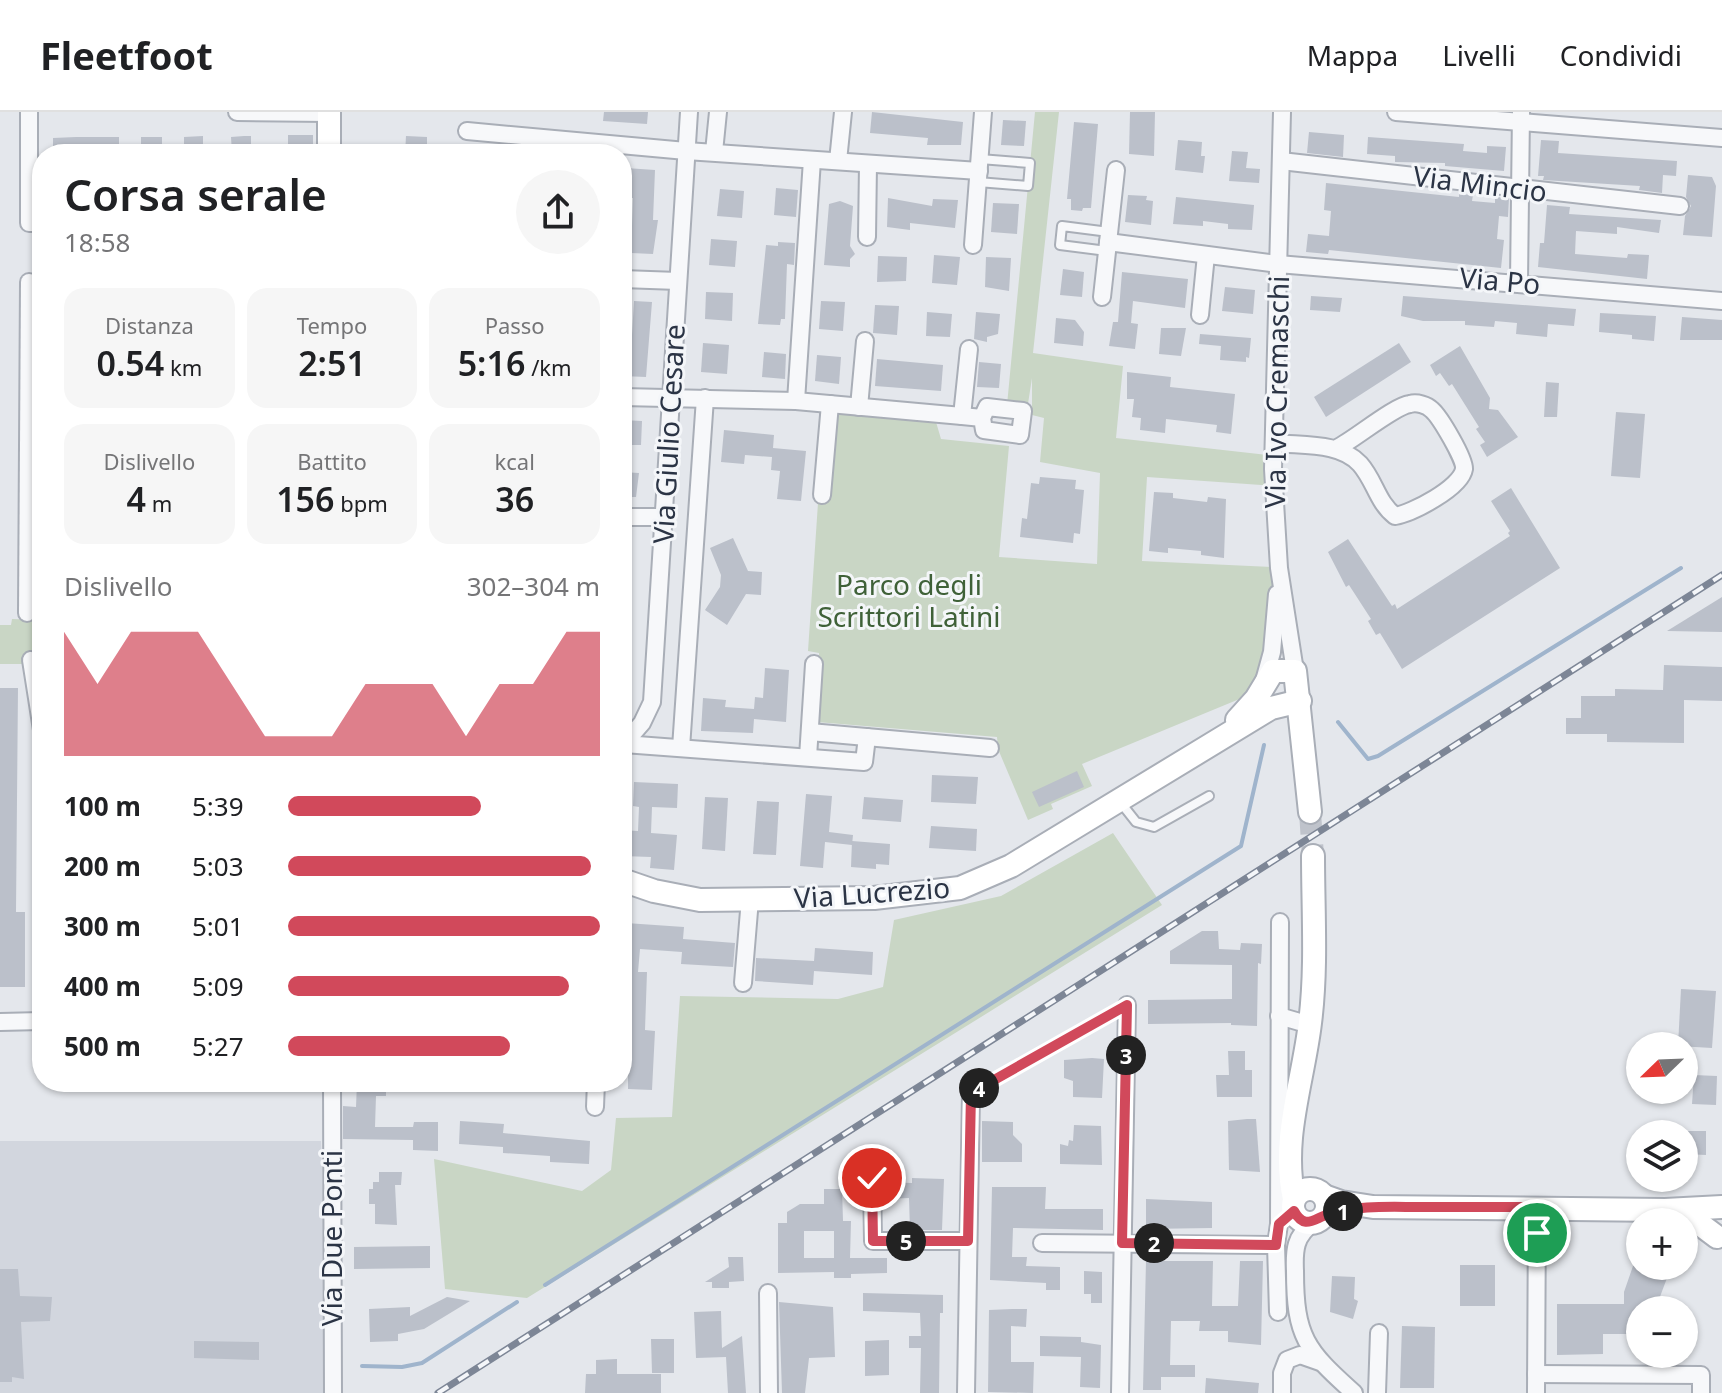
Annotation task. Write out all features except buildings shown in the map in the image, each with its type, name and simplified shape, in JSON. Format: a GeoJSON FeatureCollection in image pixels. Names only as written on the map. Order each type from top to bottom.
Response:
{"type":"FeatureCollection","features":[{"type":"Feature","properties":{"kind":"street"},"geometry":{"type":"LineString","coordinates":[[29,112],[32,160]]}},
{"type":"Feature","properties":{"kind":"street"},"geometry":{"type":"LineString","coordinates":[[237,112],[329,113],[329,144]]}},
{"type":"Feature","properties":{"kind":"street","name":"Via Giulio Cesare"},"geometry":{"type":"LineString","coordinates":[[632,735],[642,723],[652,702],[689,112]]}},
{"type":"Feature","properties":{"kind":"street"},"geometry":{"type":"LineString","coordinates":[[714,152],[718,112]]}},
{"type":"Feature","properties":{"kind":"street"},"geometry":{"type":"LineString","coordinates":[[838,161],[843,112]]}},
{"type":"Feature","properties":{"kind":"street"},"geometry":{"type":"LineString","coordinates":[[973,245],[983,112]]}},
{"type":"Feature","properties":{"kind":"street","name":"Via Ivo Cremaschi"},"geometry":{"type":"LineString","coordinates":[[1282,112],[1273,469],[1279,568],[1295,671]]}},
{"type":"Feature","properties":{"kind":"street"},"geometry":{"type":"LineString","coordinates":[[1396,112],[1520,116],[1722,138]]}},
{"type":"Feature","properties":{"kind":"street"},"geometry":{"type":"LineString","coordinates":[[1519,282],[1520,116]]}},
{"type":"Feature","properties":{"kind":"street"},"geometry":{"type":"LineString","coordinates":[[467,131],[609,144]]}},
{"type":"Feature","properties":{"kind":"street"},"geometry":{"type":"LineString","coordinates":[[632,146],[979,171]]}},
{"type":"Feature","properties":{"kind":"street"},"geometry":{"type":"LineString","coordinates":[[796,401],[812,160]]}},
{"type":"Feature","properties":{"kind":"street","name":"Via Mincio"},"geometry":{"type":"LineString","coordinates":[[1281,161],[1680,206]]}},
{"type":"Feature","properties":{"kind":"street"},"geometry":{"type":"LineString","coordinates":[[867,237],[868,164]]}},
{"type":"Feature","properties":{"kind":"street"},"geometry":{"type":"LineString","coordinates":[[1102,297],[1116,170]]}},
{"type":"Feature","properties":{"kind":"street","name":"Via Po"},"geometry":{"type":"LineString","coordinates":[[1108,241],[1278,264],[1722,301]]}},
{"type":"Feature","properties":{"kind":"street"},"geometry":{"type":"LineString","coordinates":[[1200,315],[1206,255]]}},
{"type":"Feature","properties":{"kind":"street"},"geometry":{"type":"LineString","coordinates":[[632,279],[678,281]]}},
{"type":"Feature","properties":{"kind":"street"},"geometry":{"type":"LineString","coordinates":[[29,282],[32,324]]}},
{"type":"Feature","properties":{"kind":"street"},"geometry":{"type":"LineString","coordinates":[[859,407],[865,341]]}},
{"type":"Feature","properties":{"kind":"street"},"geometry":{"type":"LineString","coordinates":[[962,416],[969,349]]}},
{"type":"Feature","properties":{"kind":"street"},"geometry":{"type":"LineString","coordinates":[[632,397],[796,401],[982,418]]}},
{"type":"Feature","properties":{"kind":"street","name":"Via Giulio Cesare"},"geometry":{"type":"LineString","coordinates":[[681,748],[705,398]]}},
{"type":"Feature","properties":{"kind":"street"},"geometry":{"type":"LineString","coordinates":[[1276,443],[1337,448],[1360,464],[1383,506],[1395,516],[1412,513],[1459,480],[1464,469],[1462,457],[1432,409],[1418,403],[1404,404],[1358,438],[1337,448]]}},
{"type":"Feature","properties":{"kind":"street"},"geometry":{"type":"LineString","coordinates":[[822,495],[830,404]]}},
{"type":"Feature","properties":{"kind":"street"},"geometry":{"type":"LineString","coordinates":[[632,517],[665,517]]}},
{"type":"Feature","properties":{"kind":"street"},"geometry":{"type":"LineString","coordinates":[[27,613],[32,552]]}},
{"type":"Feature","properties":{"kind":"street","name":"Via Lucrezio"},"geometry":{"type":"LineString","coordinates":[[1261,692],[1272,652],[1279,568]]}},
{"type":"Feature","properties":{"kind":"street"},"geometry":{"type":"LineString","coordinates":[[31,660],[32,666]]}},
{"type":"Feature","properties":{"kind":"street"},"geometry":{"type":"LineString","coordinates":[[808,757],[814,664]]}},
{"type":"Feature","properties":{"kind":"street","name":"Via Lucrezio"},"geometry":{"type":"LineString","coordinates":[[1226,732],[1261,692],[1273,671],[1295,671]]}},
{"type":"Feature","properties":{"kind":"street"},"geometry":{"type":"LineString","coordinates":[[1295,671],[1310,812]]}},
{"type":"Feature","properties":{"kind":"street","name":"Via Lucrezio"},"geometry":{"type":"LineString","coordinates":[[632,883],[700,900],[874,898],[960,888],[1011,866],[1226,732],[1271,708],[1300,701]]}},
{"type":"Feature","properties":{"kind":"street"},"geometry":{"type":"LineString","coordinates":[[632,723],[642,723]]}},
{"type":"Feature","properties":{"kind":"street"},"geometry":{"type":"LineString","coordinates":[[810,732],[990,748]]}},
{"type":"Feature","properties":{"kind":"street"},"geometry":{"type":"LineString","coordinates":[[632,745],[864,762],[867,737]]}},
{"type":"Feature","properties":{"kind":"street"},"geometry":{"type":"LineString","coordinates":[[1305,1208],[1291,1147],[1295,1099],[1310,1025],[1313,856]]}},
{"type":"Feature","properties":{"kind":"street"},"geometry":{"type":"LineString","coordinates":[[743,983],[750,899]]}},
{"type":"Feature","properties":{"kind":"street"},"geometry":{"type":"LineString","coordinates":[[1280,922],[1279,1016],[1305,1208],[1303,1230],[1294,1253],[1295,1312],[1300,1330],[1320,1362],[1354,1393]]}},
{"type":"Feature","properties":{"kind":"street"},"geometry":{"type":"LineString","coordinates":[[1120,1393],[1127,1005]]}},
{"type":"Feature","properties":{"kind":"street"},"geometry":{"type":"LineString","coordinates":[[1279,1016],[1310,1025]]}},
{"type":"Feature","properties":{"kind":"street"},"geometry":{"type":"LineString","coordinates":[[0,1022],[32,1021]]}},
{"type":"Feature","properties":{"kind":"street","name":"Via Due Ponti"},"geometry":{"type":"LineString","coordinates":[[332,1092],[333,1393]]}},
{"type":"Feature","properties":{"kind":"street"},"geometry":{"type":"LineString","coordinates":[[595,1107],[596,1092]]}},
{"type":"Feature","properties":{"kind":"street"},"geometry":{"type":"LineString","coordinates":[[966,1393],[971,1093]]}},
{"type":"Feature","properties":{"kind":"street"},"geometry":{"type":"LineString","coordinates":[[872,1178],[873,1241],[968,1241]]}},
{"type":"Feature","properties":{"kind":"street"},"geometry":{"type":"LineString","coordinates":[[1536,1393],[1537,1207]]}},
{"type":"Feature","properties":{"kind":"street"},"geometry":{"type":"LineString","coordinates":[[1305,1208],[1626,1209]]}},
{"type":"Feature","properties":{"kind":"street"},"geometry":{"type":"LineString","coordinates":[[1278,1312],[1276,1245],[1305,1208]]}},
{"type":"Feature","properties":{"kind":"street"},"geometry":{"type":"LineString","coordinates":[[1698,1209],[1722,1209],[1716,1224],[1720,1241]]}},
{"type":"Feature","properties":{"kind":"street"},"geometry":{"type":"LineString","coordinates":[[1698,1224],[1720,1241]]}},
{"type":"Feature","properties":{"kind":"street"},"geometry":{"type":"LineString","coordinates":[[1042,1243],[1276,1245]]}},
{"type":"Feature","properties":{"kind":"street"},"geometry":{"type":"LineString","coordinates":[[768,1293],[769,1393]]}},
{"type":"Feature","properties":{"kind":"street"},"geometry":{"type":"LineString","coordinates":[[1377,1393],[1379,1333]]}},
{"type":"Feature","properties":{"kind":"street"},"geometry":{"type":"LineString","coordinates":[[1282,1393],[1282,1373],[1287,1360],[1300,1355],[1320,1362]]}},
{"type":"Feature","properties":{"kind":"street"},"geometry":{"type":"LineString","coordinates":[[1536,1374],[1701,1375],[1701,1393]]}},
{"type":"Feature","properties":{"kind":"street"},"geometry":{"type":"LineString","coordinates":[[1607,1374],[1609,1393]]}},
{"type":"Feature","properties":{"kind":"lane"},"geometry":{"type":"LineString","coordinates":[[1030,163],[1028,186],[979,171],[1030,163]]}},
{"type":"Feature","properties":{"kind":"lane"},"geometry":{"type":"LineString","coordinates":[[1062,226],[1108,241],[1060,245],[1062,226]]}},
{"type":"Feature","properties":{"kind":"lane"},"geometry":{"type":"LineString","coordinates":[[1118,800],[1136,822],[1154,827],[1209,796]]}},
{"type":"Feature","properties":{"kind":"lane"},"geometry":{"type":"LineString","coordinates":[[971,1093],[1127,1005]]}},
{"type":"Feature","properties":{"kind":"shaded area"},"geometry":{"type":"Polygon","coordinates":[[[0,1141],[321,1141],[330,1393],[0,1393],[0,1141]]]}},
{"type":"Feature","properties":{"kind":"green space","name":"Parco degli Scrittori Latini"},"geometry":{"type":"Polygon","coordinates":[[[1035,112],[1059,112],[1033,353],[1123,366],[1116,438],[1277,456],[1275,486],[1147,477],[1142,561],[1273,567],[1272,627],[1254,693],[1082,764],[1092,786],[1051,804],[1053,809],[1028,820],[998,749],[997,737],[817,722],[819,653],[808,651],[818,503],[828,502],[835,411],[936,422],[941,439],[1009,446],[999,557],[1097,564],[1100,473],[1040,462],[1044,418],[1032,415],[1032,378],[1027,410],[1007,405],[1035,112]]]}},
{"type":"Feature","properties":{"kind":"green space"},"geometry":{"type":"Polygon","coordinates":[[[12,619],[32,620],[32,664],[0,664],[0,625],[11,625],[12,619]]]}},
{"type":"Feature","properties":{"kind":"green space"},"geometry":{"type":"Polygon","coordinates":[[[1113,833],[1162,905],[527,1298],[445,1289],[434,1159],[582,1191],[611,1170],[616,1118],[672,1117],[680,996],[838,999],[883,987],[894,920],[1001,896],[1113,833]]]}},
{"type":"Feature","properties":{"kind":"waterway"},"geometry":{"type":"LineString","coordinates":[[1338,722],[1368,759],[1378,756],[1681,568]]}},
{"type":"Feature","properties":{"kind":"waterway"},"geometry":{"type":"LineString","coordinates":[[545,1285],[1241,846],[1264,745]]}},
{"type":"Feature","properties":{"kind":"waterway"},"geometry":{"type":"LineString","coordinates":[[362,1366],[402,1367],[422,1363],[517,1302]]}},
{"type":"Feature","properties":{"kind":"tunnel"},"geometry":{"type":"LineString","coordinates":[[1310,812],[1313,856]]}},
{"type":"Feature","properties":{"kind":"railway"},"geometry":{"type":"LineString","coordinates":[[438,1393],[1722,575]]}},
{"type":"Feature","properties":{"kind":"route"},"geometry":{"type":"LineString","coordinates":[[872,1178],[873,1241],[968,1241],[971,1093],[1127,1005],[1122,1243],[1276,1245],[1279,1224],[1294,1211],[1299,1219],[1313,1223],[1325,1214],[1373,1207],[1537,1207],[1537,1233]]}}]}
